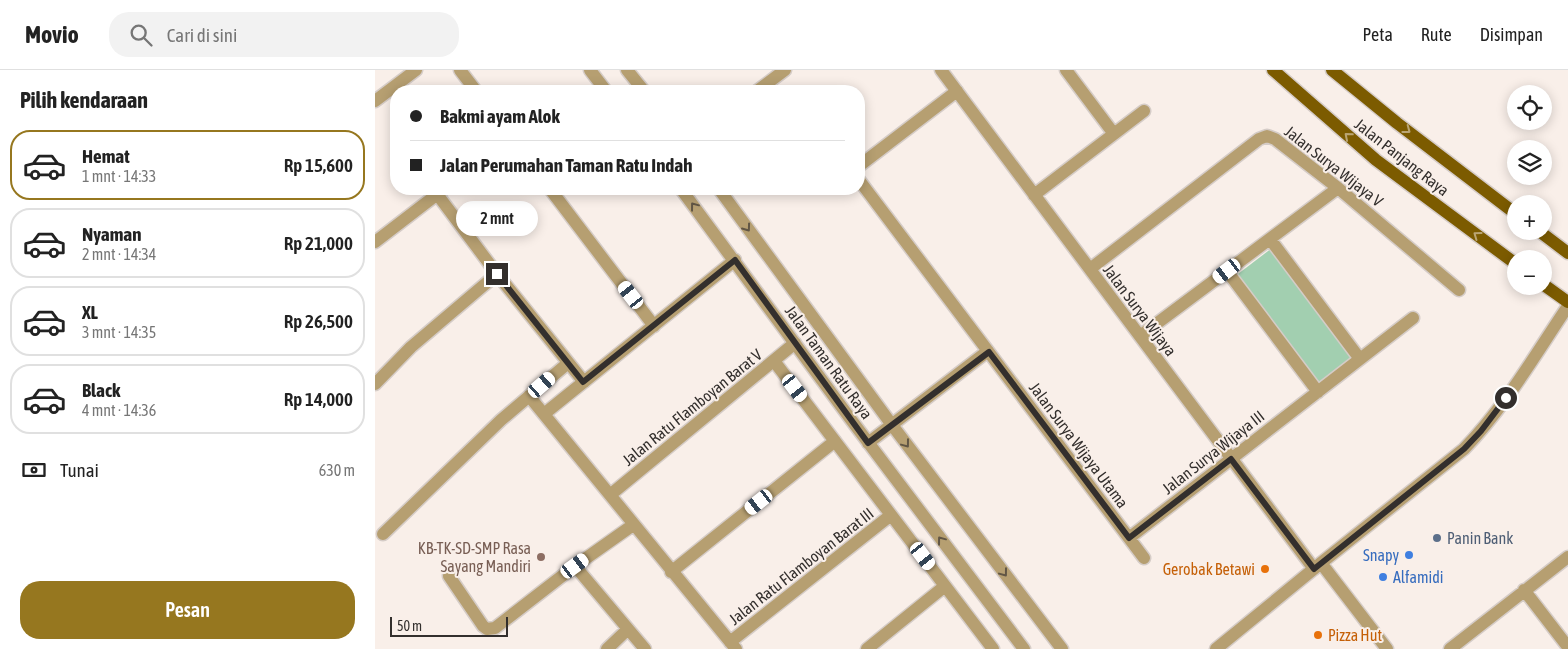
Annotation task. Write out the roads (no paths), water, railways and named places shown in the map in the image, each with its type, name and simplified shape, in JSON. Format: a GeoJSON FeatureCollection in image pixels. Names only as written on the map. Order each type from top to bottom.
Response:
{"type":"FeatureCollection","features":[{"type":"Feature","properties":{"kind":"main road","name":"Jalan Panjang Raya"},"geometry":{"type":"LineString","coordinates":[[1273,70],[1376,160],[1507,257]]}},
{"type":"Feature","properties":{"kind":"main road","name":"Jalan Panjang Raya"},"geometry":{"type":"LineString","coordinates":[[1332,70],[1397,123],[1507,207]]}},
{"type":"Feature","properties":{"kind":"main road"},"geometry":{"type":"LineString","coordinates":[[1551,240],[1568,253]]}},
{"type":"Feature","properties":{"kind":"main road"},"geometry":{"type":"LineString","coordinates":[[1552,290],[1568,302]]}},
{"type":"Feature","properties":{"kind":"street"},"geometry":{"type":"LineString","coordinates":[[396,85],[416,70]]}},
{"type":"Feature","properties":{"kind":"street"},"geometry":{"type":"LineString","coordinates":[[460,70],[471,85]]}},
{"type":"Feature","properties":{"kind":"street"},"geometry":{"type":"LineString","coordinates":[[590,70],[602,85]]}},
{"type":"Feature","properties":{"kind":"street"},"geometry":{"type":"LineString","coordinates":[[627,70],[638,85]]}},
{"type":"Feature","properties":{"kind":"street"},"geometry":{"type":"LineString","coordinates":[[765,85],[785,70]]}},
{"type":"Feature","properties":{"kind":"street","name":"Jalan Surya Wijaya"},"geometry":{"type":"LineString","coordinates":[[941,70],[1231,459],[1387,649]]}},
{"type":"Feature","properties":{"kind":"street"},"geometry":{"type":"LineString","coordinates":[[1066,70],[1114,134]]}},
{"type":"Feature","properties":{"kind":"street"},"geometry":{"type":"LineString","coordinates":[[375,101],[390,90]]}},
{"type":"Feature","properties":{"kind":"street"},"geometry":{"type":"LineString","coordinates":[[865,161],[957,91]]}},
{"type":"Feature","properties":{"kind":"street"},"geometry":{"type":"LineString","coordinates":[[1034,195],[1144,111]]}},
{"type":"Feature","properties":{"kind":"street","name":"Jalan Surya Wijaya V"},"geometry":{"type":"LineString","coordinates":[[1090,269],[1259,139],[1267,136],[1275,139],[1338,188],[1459,290]]}},
{"type":"Feature","properties":{"kind":"street","name":"Jalan Surya Wijaya Utama"},"geometry":{"type":"LineString","coordinates":[[865,188],[1144,558]]}},
{"type":"Feature","properties":{"kind":"street"},"geometry":{"type":"LineString","coordinates":[[1140,336],[1338,188]]}},
{"type":"Feature","properties":{"kind":"street"},"geometry":{"type":"LineString","coordinates":[[375,242],[436,195]]}},
{"type":"Feature","properties":{"kind":"street"},"geometry":{"type":"LineString","coordinates":[[444,195],[497,274],[583,382]]}},
{"type":"Feature","properties":{"kind":"street"},"geometry":{"type":"LineString","coordinates":[[555,195],[654,326]]}},
{"type":"Feature","properties":{"kind":"street","name":"Jalan Taman Ratu Raya"},"geometry":{"type":"LineString","coordinates":[[686,195],[870,441],[1021,648]]}},
{"type":"Feature","properties":{"kind":"street","name":"Jalan Taman Ratu Raya"},"geometry":{"type":"LineString","coordinates":[[723,195],[889,426],[1061,649]]}},
{"type":"Feature","properties":{"kind":"street"},"geometry":{"type":"LineString","coordinates":[[1270,239],[1360,360]]}},
{"type":"Feature","properties":{"kind":"street"},"geometry":{"type":"LineString","coordinates":[[544,414],[735,260]]}},
{"type":"Feature","properties":{"kind":"street"},"geometry":{"type":"LineString","coordinates":[[1227,271],[1318,392]]}},
{"type":"Feature","properties":{"kind":"street"},"geometry":{"type":"LineString","coordinates":[[375,384],[411,347],[497,274]]}},
{"type":"Feature","properties":{"kind":"street"},"geometry":{"type":"LineString","coordinates":[[1216,649],[1464,449],[1497,411],[1568,306]]}},
{"type":"Feature","properties":{"kind":"street","name":"Jalan Surya Wijaya III"},"geometry":{"type":"LineString","coordinates":[[1129,538],[1413,318]]}},
{"type":"Feature","properties":{"kind":"street","name":"Jalan Ratu Flamboyan Barat V"},"geometry":{"type":"LineString","coordinates":[[610,495],[795,343]]}},
{"type":"Feature","properties":{"kind":"street"},"geometry":{"type":"LineString","coordinates":[[870,441],[989,352]]}},
{"type":"Feature","properties":{"kind":"street"},"geometry":{"type":"LineString","coordinates":[[774,361],[993,649]]}},
{"type":"Feature","properties":{"kind":"street"},"geometry":{"type":"LineString","coordinates":[[383,534],[461,457],[567,363]]}},
{"type":"Feature","properties":{"kind":"street"},"geometry":{"type":"LineString","coordinates":[[529,396],[671,572],[733,645]]}},
{"type":"Feature","properties":{"kind":"street"},"geometry":{"type":"LineString","coordinates":[[671,572],[835,441]]}},
{"type":"Feature","properties":{"kind":"street","name":"Jalan Ratu Flamboyan Barat III"},"geometry":{"type":"LineString","coordinates":[[733,645],[891,515]]}},
{"type":"Feature","properties":{"kind":"street"},"geometry":{"type":"LineString","coordinates":[[449,576],[483,626],[491,629],[495,628],[575,566],[633,525]]}},
{"type":"Feature","properties":{"kind":"street"},"geometry":{"type":"LineString","coordinates":[[1450,649],[1568,558]]}},
{"type":"Feature","properties":{"kind":"street"},"geometry":{"type":"LineString","coordinates":[[575,566],[645,649]]}},
{"type":"Feature","properties":{"kind":"street"},"geometry":{"type":"LineString","coordinates":[[867,649],[945,586]]}},
{"type":"Feature","properties":{"kind":"street"},"geometry":{"type":"LineString","coordinates":[[1525,590],[1568,648]]}},
{"type":"Feature","properties":{"kind":"street"},"geometry":{"type":"LineString","coordinates":[[607,649],[628,629]]}},
{"type":"Feature","properties":{"kind":"place","name":"Panin Bank"},"geometry":{"type":"Point","coordinates":[1437,538]}},
{"type":"Feature","properties":{"kind":"place","name":"Snapy"},"geometry":{"type":"Point","coordinates":[1409,555]}},
{"type":"Feature","properties":{"kind":"place","name":"KB-TK-SD-SMP Rasa Sayang Mandiri"},"geometry":{"type":"Point","coordinates":[541,557]}},
{"type":"Feature","properties":{"kind":"place","name":"Gerobak Betawi"},"geometry":{"type":"Point","coordinates":[1265,569]}},
{"type":"Feature","properties":{"kind":"place","name":"Alfamidi"},"geometry":{"type":"Point","coordinates":[1383,577]}},
{"type":"Feature","properties":{"kind":"place","name":"Pizza Hut"},"geometry":{"type":"Point","coordinates":[1318,635]}}]}
